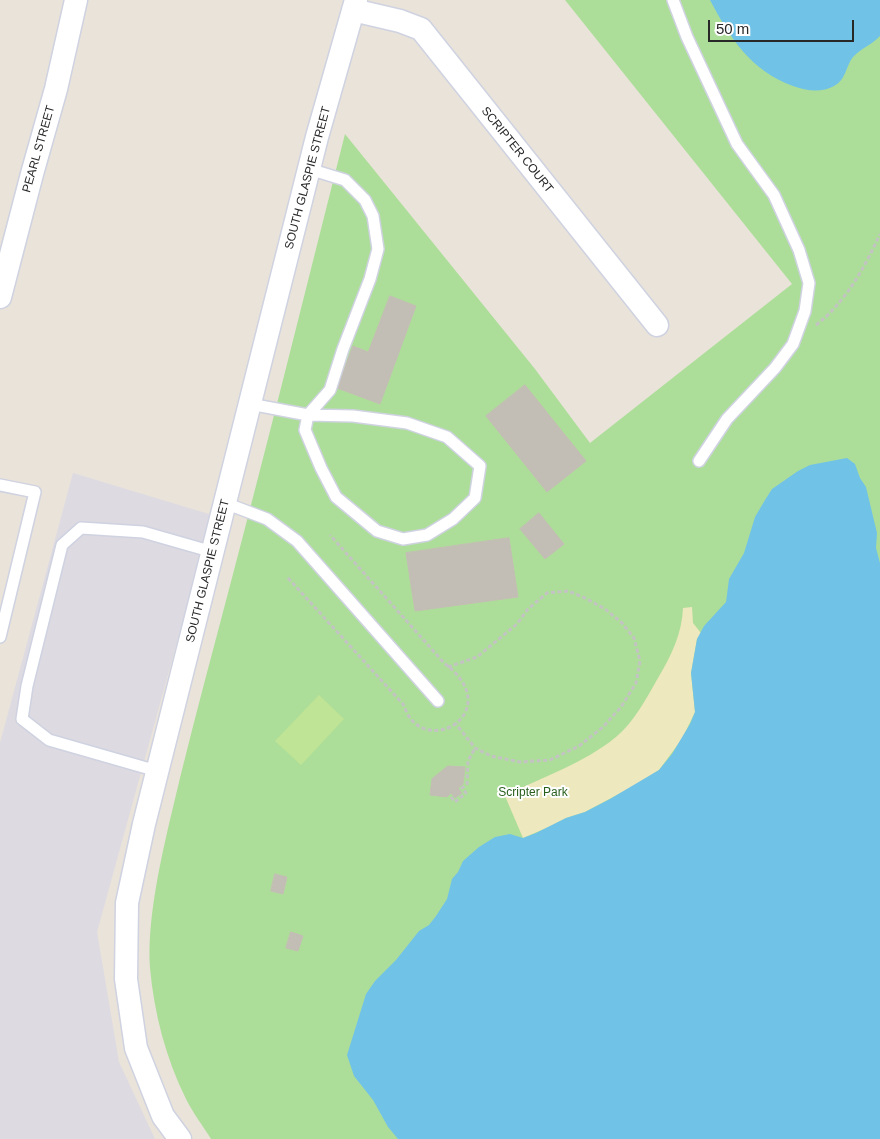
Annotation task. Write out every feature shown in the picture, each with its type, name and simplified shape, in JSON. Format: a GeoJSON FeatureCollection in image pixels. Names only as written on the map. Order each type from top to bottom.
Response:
{"type":"FeatureCollection","features":[{"type":"Feature","properties":{"kind":"street","name":"PEARL STREET"},"geometry":{"type":"LineString","coordinates":[[0,297],[56,89],[76,0]]}},
{"type":"Feature","properties":{"kind":"street","name":"SOUTH GLASPIE STREET"},"geometry":{"type":"LineString","coordinates":[[180,1139],[164,1116],[136,1048],[126,979],[127,903],[158,770],[309,169],[355,5]]}},
{"type":"Feature","properties":{"kind":"street","name":"SCRIPTER COURT"},"geometry":{"type":"LineString","coordinates":[[355,5],[421,29],[657,325]]}},
{"type":"Feature","properties":{"kind":"lane"},"geometry":{"type":"LineString","coordinates":[[673,0],[691,46],[737,144],[774,195],[799,250],[809,283],[806,311],[793,344],[775,368],[727,419],[699,461]]}},
{"type":"Feature","properties":{"kind":"lane"},"geometry":{"type":"LineString","coordinates":[[250,404],[308,415],[353,416],[407,423],[447,437],[480,466],[475,498],[453,520],[427,535],[403,539],[377,530],[336,497],[321,468],[305,430],[308,415],[330,390],[343,349],[370,279],[378,249],[373,216],[365,200],[345,180],[309,169]]}},
{"type":"Feature","properties":{"kind":"lane"},"geometry":{"type":"LineString","coordinates":[[0,485],[35,492],[0,637]]}},
{"type":"Feature","properties":{"kind":"lane"},"geometry":{"type":"LineString","coordinates":[[225,502],[267,519],[297,541],[438,701]]}},
{"type":"Feature","properties":{"kind":"lane"},"geometry":{"type":"LineString","coordinates":[[158,770],[49,740],[22,719],[27,686],[62,545],[81,528],[143,532],[213,552]]}},
{"type":"Feature","properties":{"kind":"path"},"geometry":{"type":"LineString","coordinates":[[793,344],[826,317],[849,290],[874,249],[880,234]]}},
{"type":"Feature","properties":{"kind":"path"},"geometry":{"type":"LineString","coordinates":[[448,667],[477,657],[517,624],[528,609],[548,592],[568,591],[586,598],[605,609],[622,623],[634,638],[640,661],[636,683],[622,706],[604,727],[579,746],[550,760],[520,762],[491,756],[475,748],[456,724]]}},
{"type":"Feature","properties":{"kind":"path"},"geometry":{"type":"LineString","coordinates":[[451,797],[455,802],[466,793],[462,788],[467,784],[468,761],[475,748]]}},
{"type":"Feature","properties":{"kind":"shaded area"},"geometry":{"type":"Polygon","coordinates":[[[73,473],[212,515],[97,932],[119,1062],[155,1139],[0,1139],[0,743],[73,473]]]}},
{"type":"Feature","properties":{"kind":"green space","name":"Scripter Park"},"geometry":{"type":"Polygon","coordinates":[[[565,0],[880,0],[880,1139],[211,1139],[186,1099],[172,1068],[162,1035],[154,1002],[150,968],[152,914],[161,859],[181,775],[345,134],[535,369],[590,443],[792,284],[565,0]]]}},
{"type":"Feature","properties":{"kind":"green space"},"geometry":{"type":"Polygon","coordinates":[[[319,695],[344,719],[301,765],[275,741],[319,695]]]}},
{"type":"Feature","properties":{"kind":"sand"},"geometry":{"type":"Polygon","coordinates":[[[692,607],[693,623],[701,633],[697,639],[691,673],[695,712],[682,739],[659,770],[585,812],[566,818],[523,838],[505,796],[590,755],[622,731],[639,710],[667,661],[678,636],[683,608],[692,607]]]}},
{"type":"Feature","properties":{"kind":"water"},"geometry":{"type":"Polygon","coordinates":[[[710,0],[880,0],[880,36],[853,57],[838,83],[824,90],[803,89],[778,80],[765,72],[743,52],[710,0]]]}},
{"type":"Feature","properties":{"kind":"water"},"geometry":{"type":"Polygon","coordinates":[[[847,458],[855,464],[860,478],[866,487],[877,533],[876,548],[880,563],[880,1139],[398,1139],[388,1127],[373,1100],[354,1076],[347,1055],[366,994],[419,931],[429,925],[436,916],[447,899],[452,879],[463,861],[479,847],[495,837],[510,834],[523,838],[536,833],[566,818],[585,812],[659,770],[672,754],[695,712],[691,673],[697,639],[704,626],[726,602],[729,579],[744,553],[755,517],[765,500],[772,489],[798,471],[810,465],[847,458]]]}},
{"type":"Feature","properties":{"kind":"building"},"geometry":{"type":"Polygon","coordinates":[[[390,296],[416,306],[380,404],[337,388],[353,346],[368,352],[390,296]]]}},
{"type":"Feature","properties":{"kind":"building"},"geometry":{"type":"Polygon","coordinates":[[[525,385],[586,461],[547,492],[486,416],[525,385]]]}},
{"type":"Feature","properties":{"kind":"building"},"geometry":{"type":"Polygon","coordinates":[[[539,513],[564,544],[545,559],[520,529],[539,513]]]}},
{"type":"Feature","properties":{"kind":"building"},"geometry":{"type":"Polygon","coordinates":[[[509,538],[518,597],[415,611],[406,553],[509,538]]]}},
{"type":"Feature","properties":{"kind":"building"},"geometry":{"type":"Polygon","coordinates":[[[448,766],[465,767],[463,784],[458,788],[462,793],[455,798],[451,793],[447,797],[430,795],[432,779],[448,766]]]}},
{"type":"Feature","properties":{"kind":"building"},"geometry":{"type":"Polygon","coordinates":[[[275,874],[287,877],[283,894],[271,891],[275,874]]]}},
{"type":"Feature","properties":{"kind":"building"},"geometry":{"type":"Polygon","coordinates":[[[291,932],[303,936],[298,951],[286,948],[291,932]]]}}]}
